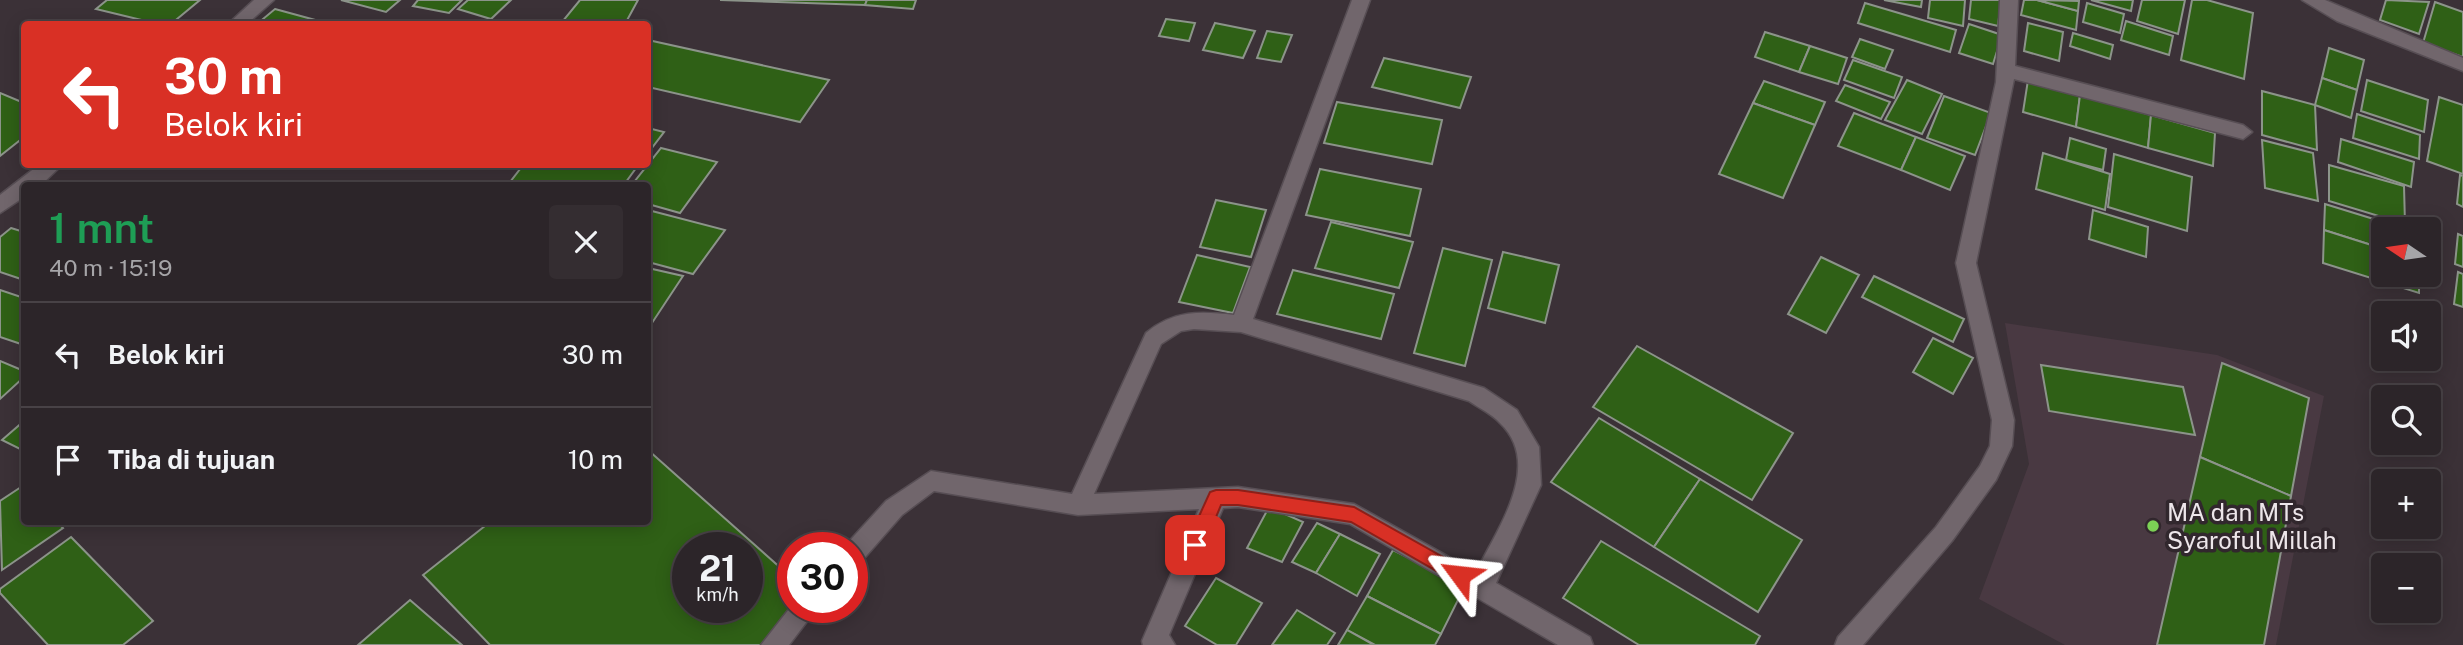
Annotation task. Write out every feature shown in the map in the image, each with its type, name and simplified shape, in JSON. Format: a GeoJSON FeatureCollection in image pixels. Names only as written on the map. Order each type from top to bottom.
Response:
{"type":"FeatureCollection","features":[{"type":"Feature","properties":{"kind":"street"},"geometry":{"type":"LineString","coordinates":[[240,21],[265,0]]}},
{"type":"Feature","properties":{"kind":"street"},"geometry":{"type":"LineString","coordinates":[[1241,324],[1361,0]]}},
{"type":"Feature","properties":{"kind":"street"},"geometry":{"type":"LineString","coordinates":[[1847,645],[1944,534],[1988,473],[2001,446],[2003,420],[1966,263],[2005,70],[2009,0]]}},
{"type":"Feature","properties":{"kind":"street"},"geometry":{"type":"LineString","coordinates":[[2311,0],[2343,17],[2463,65]]}},
{"type":"Feature","properties":{"kind":"street"},"geometry":{"type":"LineString","coordinates":[[2005,70],[2243,132]]}},
{"type":"Feature","properties":{"kind":"street"},"geometry":{"type":"LineString","coordinates":[[30,182],[49,168]]}},
{"type":"Feature","properties":{"kind":"street"},"geometry":{"type":"LineString","coordinates":[[0,206],[21,189]]}},
{"type":"Feature","properties":{"kind":"street"},"geometry":{"type":"LineString","coordinates":[[1078,505],[1153,340],[1167,326],[1185,320],[1241,324],[1476,394],[1509,417],[1528,447],[1530,485],[1481,587]]}},
{"type":"Feature","properties":{"kind":"street"},"geometry":{"type":"LineString","coordinates":[[868,537],[894,508],[931,481],[1078,505],[1238,497],[1354,514],[1581,645]]}},
{"type":"Feature","properties":{"kind":"street"},"geometry":{"type":"LineString","coordinates":[[1163,645],[1154,641],[1216,498]]}},
{"type":"Feature","properties":{"kind":"street"},"geometry":{"type":"LineString","coordinates":[[773,645],[792,623]]}},
{"type":"Feature","properties":{"kind":"shaded area","name":"MA dan MTs Syaroful Millah"},"geometry":{"type":"Polygon","coordinates":[[[2005,323],[2217,355],[2324,396],[2276,645],[2065,645],[1979,599],[2029,464],[2005,323]]]}},
{"type":"Feature","properties":{"kind":"building"},"geometry":{"type":"Polygon","coordinates":[[[107,0],[200,0],[175,21],[146,21],[96,9],[107,0]]]}},
{"type":"Feature","properties":{"kind":"building"},"geometry":{"type":"Polygon","coordinates":[[[341,0],[400,0],[386,12],[341,0]]]}},
{"type":"Feature","properties":{"kind":"building"},"geometry":{"type":"Polygon","coordinates":[[[418,0],[462,0],[449,13],[413,6],[418,0]]]}},
{"type":"Feature","properties":{"kind":"building"},"geometry":{"type":"Polygon","coordinates":[[[468,0],[511,0],[491,19],[458,9],[468,0]]]}},
{"type":"Feature","properties":{"kind":"building"},"geometry":{"type":"Polygon","coordinates":[[[580,0],[638,0],[627,21],[563,21],[580,0]]]}},
{"type":"Feature","properties":{"kind":"building"},"geometry":{"type":"Polygon","coordinates":[[[720,0],[867,0],[865,5],[720,0]]]}},
{"type":"Feature","properties":{"kind":"building"},"geometry":{"type":"Polygon","coordinates":[[[867,0],[916,0],[913,9],[865,5],[867,0]]]}},
{"type":"Feature","properties":{"kind":"building"},"geometry":{"type":"Polygon","coordinates":[[[1884,0],[1922,0],[1921,7],[1884,0]]]}},
{"type":"Feature","properties":{"kind":"building"},"geometry":{"type":"Polygon","coordinates":[[[1930,0],[1965,0],[1963,26],[1928,18],[1930,0]]]}},
{"type":"Feature","properties":{"kind":"building"},"geometry":{"type":"Polygon","coordinates":[[[1971,0],[2001,0],[1998,26],[1969,19],[1971,0]]]}},
{"type":"Feature","properties":{"kind":"building"},"geometry":{"type":"Polygon","coordinates":[[[2024,0],[2037,0],[2078,11],[2076,30],[2021,15],[2024,0]]]}},
{"type":"Feature","properties":{"kind":"building"},"geometry":{"type":"Polygon","coordinates":[[[2037,0],[2079,1],[2078,11],[2037,0]]]}},
{"type":"Feature","properties":{"kind":"building"},"geometry":{"type":"Polygon","coordinates":[[[2091,0],[2133,0],[2131,11],[2091,0]]]}},
{"type":"Feature","properties":{"kind":"building"},"geometry":{"type":"Polygon","coordinates":[[[2142,0],[2185,0],[2178,34],[2137,21],[2142,0]]]}},
{"type":"Feature","properties":{"kind":"building"},"geometry":{"type":"Polygon","coordinates":[[[2192,0],[2207,0],[2253,13],[2244,79],[2181,60],[2192,0]]]}},
{"type":"Feature","properties":{"kind":"building"},"geometry":{"type":"Polygon","coordinates":[[[2386,0],[2429,2],[2419,34],[2380,20],[2386,0]]]}},
{"type":"Feature","properties":{"kind":"building"},"geometry":{"type":"Polygon","coordinates":[[[2435,2],[2463,12],[2463,57],[2423,43],[2435,2]]]}},
{"type":"Feature","properties":{"kind":"building"},"geometry":{"type":"Polygon","coordinates":[[[1865,3],[1956,30],[1950,52],[1858,23],[1865,3]]]}},
{"type":"Feature","properties":{"kind":"building"},"geometry":{"type":"Polygon","coordinates":[[[2087,3],[2124,14],[2120,33],[2083,22],[2087,3]]]}},
{"type":"Feature","properties":{"kind":"building"},"geometry":{"type":"Polygon","coordinates":[[[275,9],[319,21],[261,21],[275,9]]]}},
{"type":"Feature","properties":{"kind":"building"},"geometry":{"type":"Polygon","coordinates":[[[1166,19],[1195,23],[1189,41],[1159,36],[1166,19]]]}},
{"type":"Feature","properties":{"kind":"building"},"geometry":{"type":"Polygon","coordinates":[[[2126,21],[2173,36],[2169,55],[2121,40],[2126,21]]]}},
{"type":"Feature","properties":{"kind":"building"},"geometry":{"type":"Polygon","coordinates":[[[1215,23],[1255,31],[1243,58],[1203,50],[1215,23]]]}},
{"type":"Feature","properties":{"kind":"building"},"geometry":{"type":"Polygon","coordinates":[[[2028,23],[2063,32],[2059,61],[2024,51],[2028,23]]]}},
{"type":"Feature","properties":{"kind":"building"},"geometry":{"type":"Polygon","coordinates":[[[1969,24],[2002,35],[1993,64],[1959,53],[1969,24]]]}},
{"type":"Feature","properties":{"kind":"building"},"geometry":{"type":"Polygon","coordinates":[[[1267,31],[1292,35],[1281,62],[1257,58],[1267,31]]]}},
{"type":"Feature","properties":{"kind":"building"},"geometry":{"type":"Polygon","coordinates":[[[1765,32],[1810,46],[1799,72],[1755,57],[1765,32]]]}},
{"type":"Feature","properties":{"kind":"building"},"geometry":{"type":"Polygon","coordinates":[[[2073,33],[2113,45],[2110,59],[2070,46],[2073,33]]]}},
{"type":"Feature","properties":{"kind":"building"},"geometry":{"type":"Polygon","coordinates":[[[1860,39],[1893,50],[1885,69],[1852,57],[1860,39]]]}},
{"type":"Feature","properties":{"kind":"building"},"geometry":{"type":"Polygon","coordinates":[[[651,41],[829,80],[800,122],[651,88],[651,41]]]}},
{"type":"Feature","properties":{"kind":"building"},"geometry":{"type":"Polygon","coordinates":[[[1810,46],[1847,58],[1838,84],[1799,72],[1810,46]]]}},
{"type":"Feature","properties":{"kind":"building"},"geometry":{"type":"Polygon","coordinates":[[[2329,48],[2364,60],[2357,90],[2322,78],[2329,48]]]}},
{"type":"Feature","properties":{"kind":"building"},"geometry":{"type":"Polygon","coordinates":[[[1384,58],[1471,77],[1460,108],[1372,87],[1384,58]]]}},
{"type":"Feature","properties":{"kind":"building"},"geometry":{"type":"Polygon","coordinates":[[[1853,60],[1902,77],[1894,98],[1844,80],[1853,60]]]}},
{"type":"Feature","properties":{"kind":"building"},"geometry":{"type":"Polygon","coordinates":[[[2322,78],[2357,90],[2351,118],[2315,105],[2322,78]]]}},
{"type":"Feature","properties":{"kind":"building"},"geometry":{"type":"Polygon","coordinates":[[[1907,80],[1942,94],[1922,134],[1885,120],[1907,80]]]}},
{"type":"Feature","properties":{"kind":"building"},"geometry":{"type":"Polygon","coordinates":[[[2028,80],[2080,95],[2076,127],[2023,112],[2028,80]]]}},
{"type":"Feature","properties":{"kind":"building"},"geometry":{"type":"Polygon","coordinates":[[[2367,80],[2428,100],[2424,132],[2361,111],[2367,80]]]}},
{"type":"Feature","properties":{"kind":"building"},"geometry":{"type":"Polygon","coordinates":[[[1764,81],[1825,102],[1815,125],[1753,103],[1764,81]]]}},
{"type":"Feature","properties":{"kind":"building"},"geometry":{"type":"Polygon","coordinates":[[[1845,85],[1890,102],[1881,119],[1836,101],[1845,85]]]}},
{"type":"Feature","properties":{"kind":"building"},"geometry":{"type":"Polygon","coordinates":[[[2262,91],[2315,105],[2317,150],[2262,135],[2262,91]]]}},
{"type":"Feature","properties":{"kind":"building"},"geometry":{"type":"Polygon","coordinates":[[[0,93],[21,102],[21,139],[0,156],[0,93]]]}},
{"type":"Feature","properties":{"kind":"building"},"geometry":{"type":"Polygon","coordinates":[[[2080,95],[2151,115],[2148,148],[2076,127],[2080,95]]]}},
{"type":"Feature","properties":{"kind":"building"},"geometry":{"type":"Polygon","coordinates":[[[1944,96],[1991,113],[1975,155],[1927,138],[1944,96]]]}},
{"type":"Feature","properties":{"kind":"building"},"geometry":{"type":"Polygon","coordinates":[[[2439,97],[2463,105],[2463,174],[2427,161],[2439,97]]]}},
{"type":"Feature","properties":{"kind":"building"},"geometry":{"type":"Polygon","coordinates":[[[1337,102],[1442,120],[1432,164],[1324,143],[1337,102]]]}},
{"type":"Feature","properties":{"kind":"building"},"geometry":{"type":"Polygon","coordinates":[[[1753,103],[1815,125],[1783,198],[1719,174],[1753,103]]]}},
{"type":"Feature","properties":{"kind":"building"},"geometry":{"type":"Polygon","coordinates":[[[1854,113],[1916,137],[1901,170],[1838,146],[1854,113]]]}},
{"type":"Feature","properties":{"kind":"building"},"geometry":{"type":"Polygon","coordinates":[[[2357,114],[2420,135],[2419,159],[2353,138],[2357,114]]]}},
{"type":"Feature","properties":{"kind":"building"},"geometry":{"type":"Polygon","coordinates":[[[2151,115],[2215,133],[2213,166],[2148,148],[2151,115]]]}},
{"type":"Feature","properties":{"kind":"building"},"geometry":{"type":"Polygon","coordinates":[[[651,129],[664,132],[651,149],[651,129]]]}},
{"type":"Feature","properties":{"kind":"building"},"geometry":{"type":"Polygon","coordinates":[[[1916,137],[1965,156],[1950,190],[1901,170],[1916,137]]]}},
{"type":"Feature","properties":{"kind":"building"},"geometry":{"type":"Polygon","coordinates":[[[2070,138],[2106,149],[2103,170],[2066,160],[2070,138]]]}},
{"type":"Feature","properties":{"kind":"building"},"geometry":{"type":"Polygon","coordinates":[[[2341,139],[2414,162],[2411,187],[2338,162],[2341,139]]]}},
{"type":"Feature","properties":{"kind":"building"},"geometry":{"type":"Polygon","coordinates":[[[2262,140],[2313,153],[2318,201],[2265,188],[2262,140]]]}},
{"type":"Feature","properties":{"kind":"building"},"geometry":{"type":"Polygon","coordinates":[[[661,148],[717,162],[680,213],[651,205],[651,182],[634,182],[645,168],[651,168],[651,161],[661,148]]]}},
{"type":"Feature","properties":{"kind":"building"},"geometry":{"type":"Polygon","coordinates":[[[2043,153],[2110,174],[2105,210],[2036,189],[2043,153]]]}},
{"type":"Feature","properties":{"kind":"building"},"geometry":{"type":"Polygon","coordinates":[[[2114,154],[2192,177],[2187,231],[2108,207],[2114,154]]]}},
{"type":"Feature","properties":{"kind":"building"},"geometry":{"type":"Polygon","coordinates":[[[2329,165],[2404,186],[2405,217],[2382,217],[2329,201],[2329,165]]]}},
{"type":"Feature","properties":{"kind":"building"},"geometry":{"type":"Polygon","coordinates":[[[521,168],[636,168],[626,182],[510,182],[521,168]]]}},
{"type":"Feature","properties":{"kind":"building"},"geometry":{"type":"Polygon","coordinates":[[[1320,169],[1421,189],[1410,236],[1306,215],[1320,169]]]}},
{"type":"Feature","properties":{"kind":"building"},"geometry":{"type":"Polygon","coordinates":[[[2460,175],[2463,176],[2463,207],[2457,204],[2460,175]]]}},
{"type":"Feature","properties":{"kind":"building"},"geometry":{"type":"Polygon","coordinates":[[[1216,200],[1266,210],[1251,257],[1200,247],[1216,200]]]}},
{"type":"Feature","properties":{"kind":"building"},"geometry":{"type":"Polygon","coordinates":[[[2325,204],[2371,218],[2371,245],[2324,230],[2325,204]]]}},
{"type":"Feature","properties":{"kind":"building"},"geometry":{"type":"Polygon","coordinates":[[[2093,210],[2148,227],[2146,257],[2089,239],[2093,210]]]}},
{"type":"Feature","properties":{"kind":"building"},"geometry":{"type":"Polygon","coordinates":[[[651,211],[725,230],[693,274],[651,263],[651,211]]]}},
{"type":"Feature","properties":{"kind":"building"},"geometry":{"type":"Polygon","coordinates":[[[1331,222],[1413,242],[1399,288],[1315,268],[1331,222]]]}},
{"type":"Feature","properties":{"kind":"building"},"geometry":{"type":"Polygon","coordinates":[[[11,228],[21,231],[21,279],[0,272],[0,237],[11,228]]]}},
{"type":"Feature","properties":{"kind":"building"},"geometry":{"type":"Polygon","coordinates":[[[2324,230],[2371,245],[2371,278],[2323,263],[2324,230]]]}},
{"type":"Feature","properties":{"kind":"building"},"geometry":{"type":"Polygon","coordinates":[[[2458,234],[2463,236],[2463,267],[2455,264],[2458,234]]]}},
{"type":"Feature","properties":{"kind":"building"},"geometry":{"type":"Polygon","coordinates":[[[1443,248],[1492,260],[1465,366],[1414,353],[1443,248]]]}},
{"type":"Feature","properties":{"kind":"building"},"geometry":{"type":"Polygon","coordinates":[[[1503,252],[1559,265],[1545,323],[1488,308],[1503,252]]]}},
{"type":"Feature","properties":{"kind":"building"},"geometry":{"type":"Polygon","coordinates":[[[1197,255],[1250,267],[1233,313],[1179,302],[1197,255]]]}},
{"type":"Feature","properties":{"kind":"building"},"geometry":{"type":"Polygon","coordinates":[[[1821,257],[1859,275],[1826,333],[1788,314],[1821,257]]]}},
{"type":"Feature","properties":{"kind":"building"},"geometry":{"type":"Polygon","coordinates":[[[651,269],[683,276],[651,324],[651,269]]]}},
{"type":"Feature","properties":{"kind":"building"},"geometry":{"type":"Polygon","coordinates":[[[1293,270],[1394,294],[1381,339],[1277,314],[1293,270]]]}},
{"type":"Feature","properties":{"kind":"building"},"geometry":{"type":"Polygon","coordinates":[[[2458,272],[2463,274],[2463,307],[2454,304],[2458,272]]]}},
{"type":"Feature","properties":{"kind":"building"},"geometry":{"type":"Polygon","coordinates":[[[1874,276],[1964,319],[1953,342],[1862,297],[1874,276]]]}},
{"type":"Feature","properties":{"kind":"building"},"geometry":{"type":"Polygon","coordinates":[[[2400,287],[2419,287],[2419,293],[2400,287]]]}},
{"type":"Feature","properties":{"kind":"building"},"geometry":{"type":"Polygon","coordinates":[[[0,290],[21,297],[21,344],[0,337],[0,290]]]}},
{"type":"Feature","properties":{"kind":"building"},"geometry":{"type":"Polygon","coordinates":[[[1933,338],[1973,358],[1953,394],[1913,372],[1933,338]]]}},
{"type":"Feature","properties":{"kind":"building"},"geometry":{"type":"Polygon","coordinates":[[[1637,346],[1793,433],[1752,500],[1593,407],[1637,346]]]}},
{"type":"Feature","properties":{"kind":"building"},"geometry":{"type":"Polygon","coordinates":[[[0,361],[21,370],[21,380],[0,399],[0,361]]]}},
{"type":"Feature","properties":{"kind":"building"},"geometry":{"type":"Polygon","coordinates":[[[2222,363],[2309,398],[2291,496],[2200,457],[2222,363]]]}},
{"type":"Feature","properties":{"kind":"building"},"geometry":{"type":"Polygon","coordinates":[[[2041,365],[2183,387],[2195,435],[2049,411],[2041,365]]]}},
{"type":"Feature","properties":{"kind":"building"},"geometry":{"type":"Polygon","coordinates":[[[1599,418],[1700,479],[1654,547],[1551,482],[1599,418]]]}},
{"type":"Feature","properties":{"kind":"building"},"geometry":{"type":"Polygon","coordinates":[[[21,424],[21,450],[2,440],[21,424]]]}},
{"type":"Feature","properties":{"kind":"building"},"geometry":{"type":"Polygon","coordinates":[[[651,453],[740,532],[672,532],[672,623],[763,623],[763,552],[777,565],[777,623],[782,623],[768,645],[490,645],[423,575],[486,525],[651,525],[651,453]]]}},
{"type":"Feature","properties":{"kind":"building"},"geometry":{"type":"Polygon","coordinates":[[[2200,457],[2291,496],[2264,645],[2157,645],[2200,457]]]}},
{"type":"Feature","properties":{"kind":"building"},"geometry":{"type":"Polygon","coordinates":[[[1700,479],[1802,540],[1758,612],[1654,547],[1700,479]]]}},
{"type":"Feature","properties":{"kind":"building"},"geometry":{"type":"Polygon","coordinates":[[[21,487],[21,525],[60,525],[63,528],[2,570],[0,501],[21,487]]]}},
{"type":"Feature","properties":{"kind":"building"},"geometry":{"type":"Polygon","coordinates":[[[1269,507],[1303,522],[1282,562],[1247,548],[1269,507]]]}},
{"type":"Feature","properties":{"kind":"building"},"geometry":{"type":"Polygon","coordinates":[[[1317,523],[1340,534],[1316,573],[1292,562],[1317,523]]]}},
{"type":"Feature","properties":{"kind":"building"},"geometry":{"type":"Polygon","coordinates":[[[1340,534],[1380,554],[1357,596],[1316,573],[1340,534]]]}},
{"type":"Feature","properties":{"kind":"building"},"geometry":{"type":"Polygon","coordinates":[[[71,537],[153,621],[123,645],[48,645],[0,593],[0,589],[71,537]]]}},
{"type":"Feature","properties":{"kind":"building"},"geometry":{"type":"Polygon","coordinates":[[[1601,541],[1760,636],[1755,645],[1639,645],[1563,598],[1601,541]]]}},
{"type":"Feature","properties":{"kind":"building"},"geometry":{"type":"Polygon","coordinates":[[[1393,550],[1465,586],[1441,634],[1367,596],[1393,550]]]}},
{"type":"Feature","properties":{"kind":"building"},"geometry":{"type":"Polygon","coordinates":[[[1216,578],[1262,603],[1236,645],[1217,645],[1185,626],[1216,578]]]}},
{"type":"Feature","properties":{"kind":"building"},"geometry":{"type":"Polygon","coordinates":[[[1367,596],[1441,634],[1435,645],[1375,645],[1347,630],[1367,596]]]}},
{"type":"Feature","properties":{"kind":"building"},"geometry":{"type":"Polygon","coordinates":[[[410,600],[462,645],[358,645],[410,600]]]}},
{"type":"Feature","properties":{"kind":"building"},"geometry":{"type":"Polygon","coordinates":[[[1297,610],[1335,633],[1327,645],[1272,645],[1297,610]]]}},
{"type":"Feature","properties":{"kind":"building"},"geometry":{"type":"Polygon","coordinates":[[[1347,630],[1374,645],[1338,645],[1347,630]]]}},
{"type":"Feature","properties":{"kind":"place","name":"MA dan MTs Syaroful Millah"},"geometry":{"type":"Point","coordinates":[2153,526]}},
{"type":"Feature","properties":{"kind":"route"},"geometry":{"type":"LineString","coordinates":[[1195,545],[1216,498],[1238,497],[1354,514],[1460,575]]}}]}
